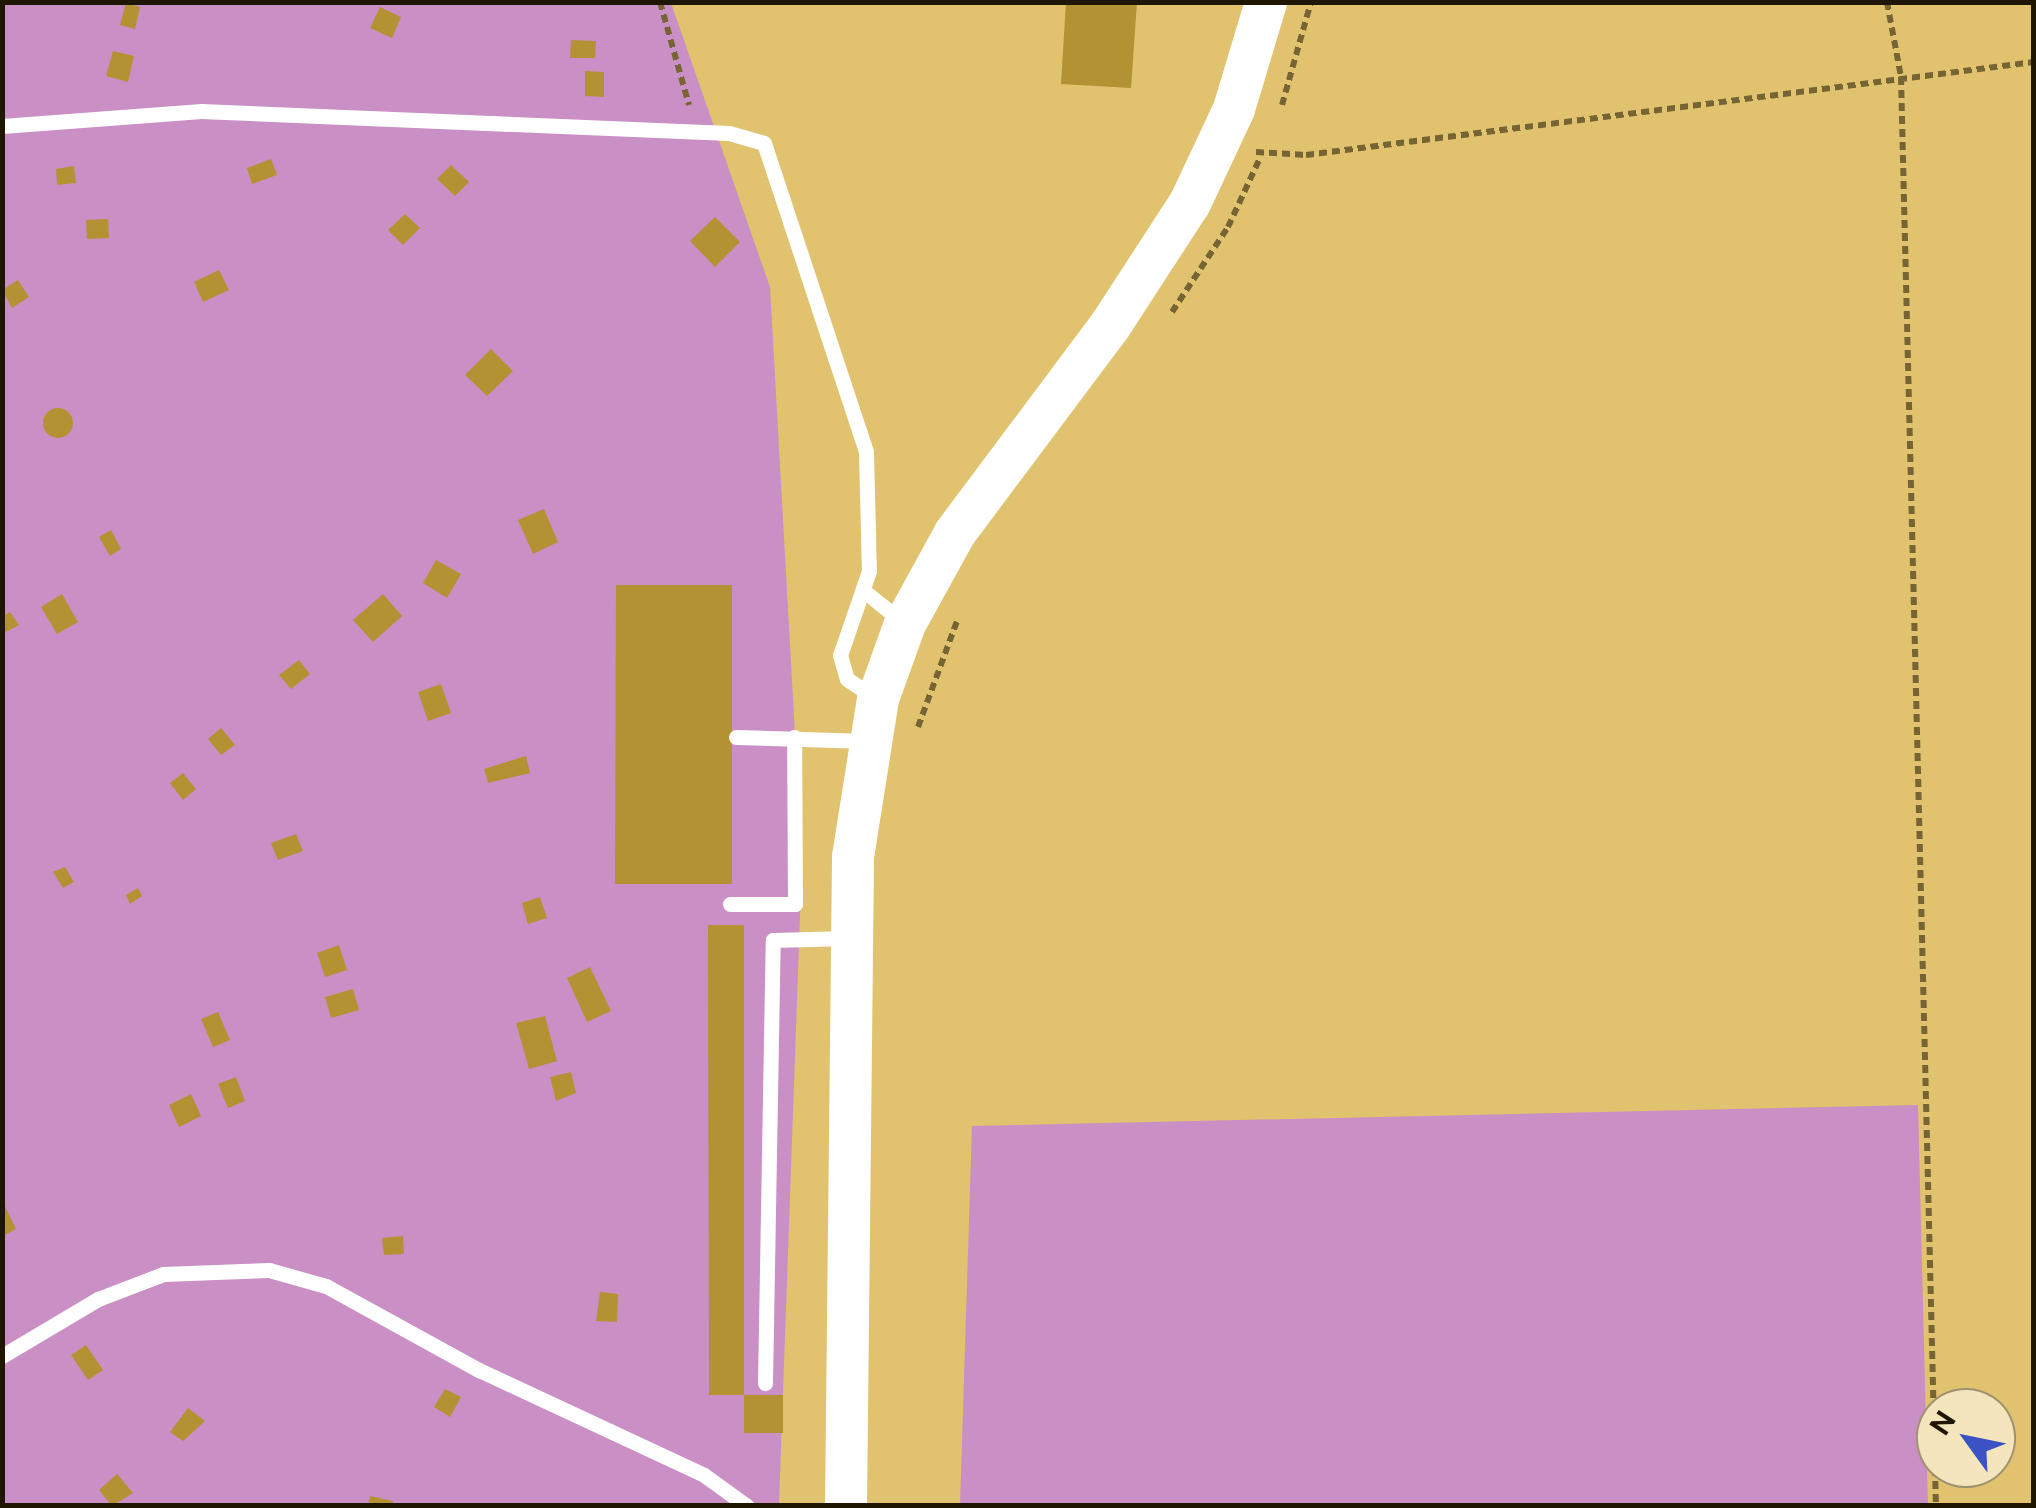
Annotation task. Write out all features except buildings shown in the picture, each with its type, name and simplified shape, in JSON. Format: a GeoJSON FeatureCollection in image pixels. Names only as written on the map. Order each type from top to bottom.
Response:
{"type":"FeatureCollection","features":[{"type":"Feature","properties":{"kind":"main road"},"geometry":{"type":"LineString","coordinates":[[846,1506],[856,814],[878,699],[905,624],[980,498],[1166,244],[1220,143],[1266,2]]}},
{"type":"Feature","properties":{"kind":"lane"},"geometry":{"type":"LineString","coordinates":[[2,126],[201,111],[729,134],[764,144],[866,452],[870,552],[864,591],[844,641],[842,668],[878,699]]}},
{"type":"Feature","properties":{"kind":"lane"},"geometry":{"type":"LineString","coordinates":[[864,591],[905,624]]}},
{"type":"Feature","properties":{"kind":"lane"},"geometry":{"type":"LineString","coordinates":[[730,904],[795,904],[794,736]]}},
{"type":"Feature","properties":{"kind":"lane"},"geometry":{"type":"LineString","coordinates":[[736,737],[867,741]]}},
{"type":"Feature","properties":{"kind":"lane"},"geometry":{"type":"LineString","coordinates":[[765,1384],[773,940],[852,938]]}},
{"type":"Feature","properties":{"kind":"lane"},"geometry":{"type":"LineString","coordinates":[[2,1356],[98,1299],[163,1274],[232,1267],[283,1273],[326,1286],[480,1370],[704,1475],[747,1506]]}},
{"type":"Feature","properties":{"kind":"path"},"geometry":{"type":"LineString","coordinates":[[660,2],[697,135]]}},
{"type":"Feature","properties":{"kind":"path"},"geometry":{"type":"LineString","coordinates":[[1276,121],[1311,2]]}},
{"type":"Feature","properties":{"kind":"path"},"geometry":{"type":"LineString","coordinates":[[1887,2],[1901,77],[1936,1506]]}},
{"type":"Feature","properties":{"kind":"path"},"geometry":{"type":"LineString","coordinates":[[1220,143],[1262,152],[1306,155],[2034,62]]}},
{"type":"Feature","properties":{"kind":"path"},"geometry":{"type":"LineString","coordinates":[[1167,320],[1228,227],[1269,136]]}},
{"type":"Feature","properties":{"kind":"path"},"geometry":{"type":"LineString","coordinates":[[916,734],[962,610]]}},
{"type":"Feature","properties":{"kind":"shaded area"},"geometry":{"type":"Polygon","coordinates":[[[3,3],[671,3],[770,287],[802,860],[779,1505],[3,1506],[3,3]]]}},
{"type":"Feature","properties":{"kind":"shaded area"},"geometry":{"type":"Polygon","coordinates":[[[1918,1105],[1925,1388],[1916,1388],[1916,1488],[1928,1488],[1928,1505],[960,1505],[972,1126],[1918,1105]]]}}]}
